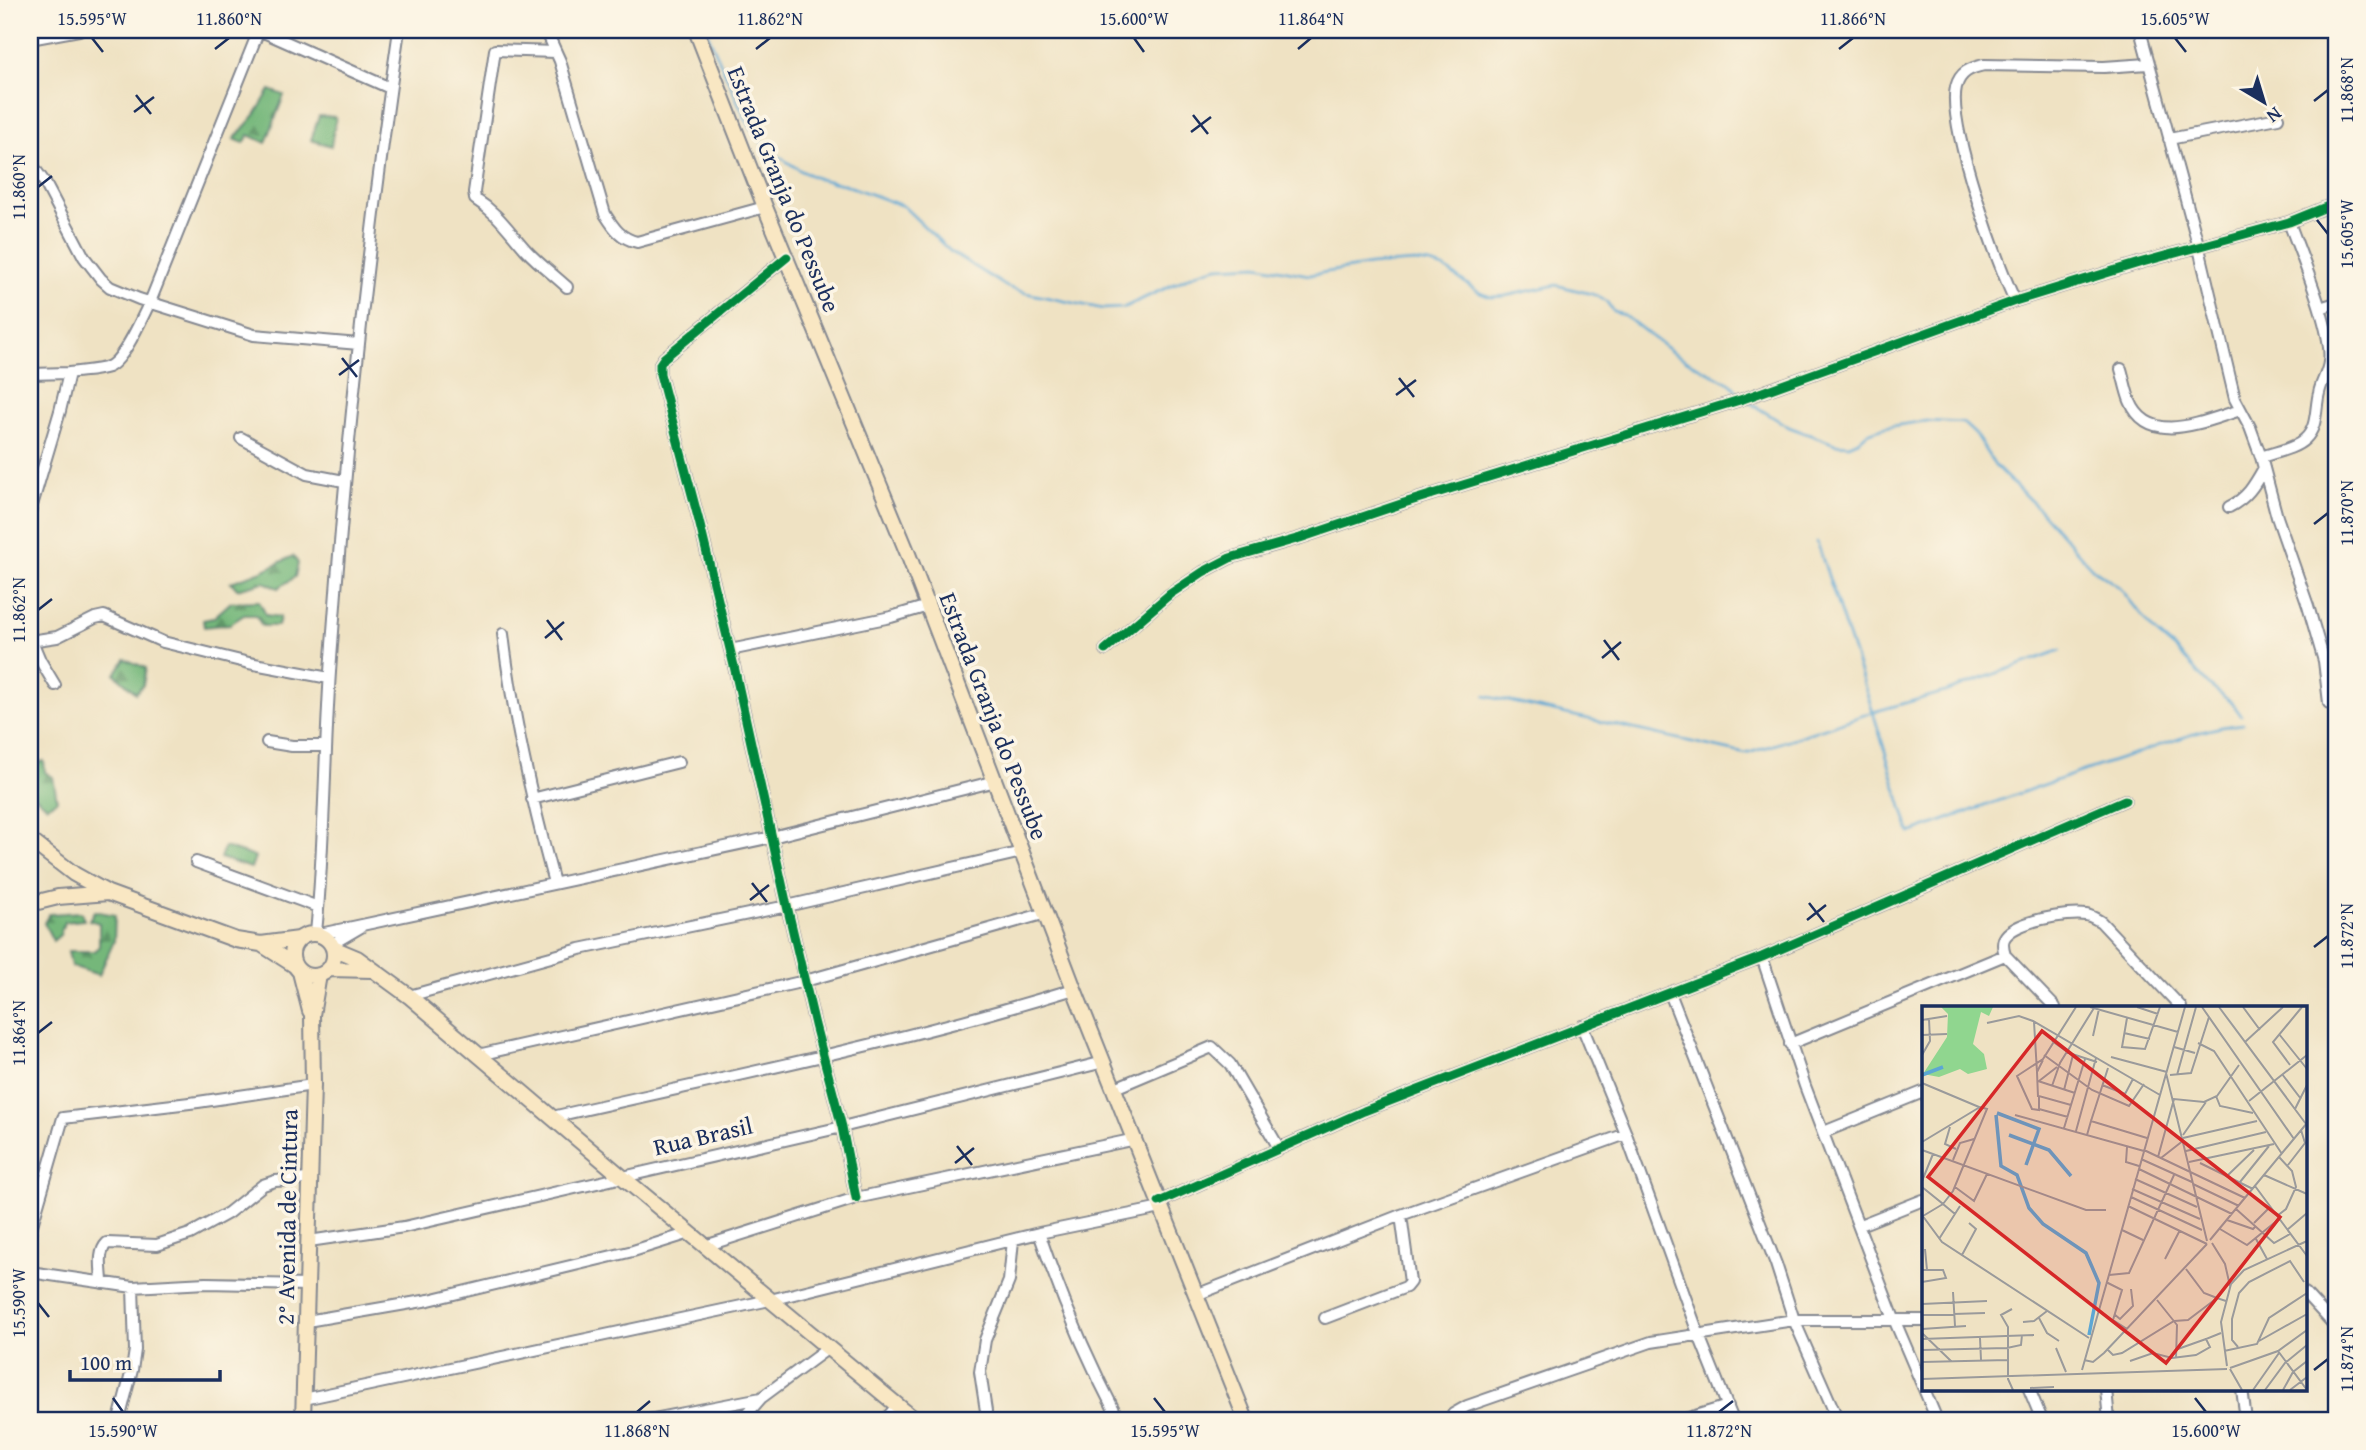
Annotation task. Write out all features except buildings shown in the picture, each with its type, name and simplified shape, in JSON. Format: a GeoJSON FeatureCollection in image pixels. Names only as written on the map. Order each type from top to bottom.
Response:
{"type":"FeatureCollection","features":[{"type":"Feature","properties":{"kind":"street"},"geometry":{"type":"LineString","coordinates":[[30,39],[79,30]]}},
{"type":"Feature","properties":{"kind":"street"},"geometry":{"type":"LineString","coordinates":[[30,374],[69,373],[110,366],[119,359],[150,302],[259,30],[390,88]]}},
{"type":"Feature","properties":{"kind":"street"},"geometry":{"type":"LineString","coordinates":[[318,934],[326,746],[344,481],[365,275],[399,30]]}},
{"type":"Feature","properties":{"kind":"street"},"geometry":{"type":"LineString","coordinates":[[546,30],[556,52],[605,214],[625,239],[636,242],[765,207]]}},
{"type":"Feature","properties":{"kind":"street","name":"Estrada Granja do Pessube"},"geometry":{"type":"LineString","coordinates":[[696,30],[765,207],[928,606],[1074,989],[1246,1420]]}},
{"type":"Feature","properties":{"kind":"street"},"geometry":{"type":"LineString","coordinates":[[2140,30],[2199,248],[2231,382],[2261,457],[2277,517],[2308,606],[2324,661],[2329,703],[2336,705]]}},
{"type":"Feature","properties":{"kind":"street"},"geometry":{"type":"LineString","coordinates":[[556,52],[495,50],[474,192],[475,199],[503,222],[526,250],[567,287]]}},
{"type":"Feature","properties":{"kind":"street"},"geometry":{"type":"LineString","coordinates":[[2015,301],[1985,223],[1957,121],[1956,85],[1963,73],[1984,65],[2104,67],[2148,64]]}},
{"type":"Feature","properties":{"kind":"street"},"geometry":{"type":"LineString","coordinates":[[2169,139],[2278,118]]}},
{"type":"Feature","properties":{"kind":"street"},"geometry":{"type":"LineString","coordinates":[[30,162],[45,183],[84,257],[100,279],[119,292],[254,334],[359,344]]}},
{"type":"Feature","properties":{"kind":"street"},"geometry":{"type":"LineString","coordinates":[[1105,650],[1170,594],[1230,558],[1743,399],[2015,301],[2139,263],[2289,222],[2336,203]]}},
{"type":"Feature","properties":{"kind":"street"},"geometry":{"type":"LineString","coordinates":[[2261,457],[2303,441],[2314,426],[2319,392],[2329,364],[2320,308],[2289,222]]}},
{"type":"Feature","properties":{"kind":"street"},"geometry":{"type":"LineString","coordinates":[[787,257],[660,364],[662,389],[699,521],[730,650],[787,906],[842,1127],[856,1198]]}},
{"type":"Feature","properties":{"kind":"street"},"geometry":{"type":"LineString","coordinates":[[2320,308],[2336,303]]}},
{"type":"Feature","properties":{"kind":"street"},"geometry":{"type":"LineString","coordinates":[[2121,369],[2130,401],[2141,418],[2151,426],[2164,428],[2190,425],[2241,410]]}},
{"type":"Feature","properties":{"kind":"street"},"geometry":{"type":"LineString","coordinates":[[30,512],[69,373]]}},
{"type":"Feature","properties":{"kind":"street"},"geometry":{"type":"LineString","coordinates":[[241,438],[301,472],[344,481]]}},
{"type":"Feature","properties":{"kind":"street"},"geometry":{"type":"LineString","coordinates":[[2229,507],[2251,492],[2264,468]]}},
{"type":"Feature","properties":{"kind":"street"},"geometry":{"type":"LineString","coordinates":[[730,650],[891,617],[928,606]]}},
{"type":"Feature","properties":{"kind":"street"},"geometry":{"type":"LineString","coordinates":[[55,685],[31,641],[57,637],[104,616],[163,642],[249,663],[330,678]]}},
{"type":"Feature","properties":{"kind":"street"},"geometry":{"type":"LineString","coordinates":[[503,634],[511,699],[532,799],[554,883]]}},
{"type":"Feature","properties":{"kind":"street"},"geometry":{"type":"LineString","coordinates":[[267,742],[292,746],[326,746]]}},
{"type":"Feature","properties":{"kind":"street"},"geometry":{"type":"LineString","coordinates":[[532,799],[679,762]]}},
{"type":"Feature","properties":{"kind":"street"},"geometry":{"type":"LineString","coordinates":[[312,1015],[292,948],[307,934],[363,926],[772,837],[996,781]]}},
{"type":"Feature","properties":{"kind":"street"},"geometry":{"type":"LineString","coordinates":[[304,1399],[770,1300],[1160,1205],[1364,1111],[1762,957],[2125,800]]}},
{"type":"Feature","properties":{"kind":"street"},"geometry":{"type":"LineString","coordinates":[[30,840],[74,874],[108,894],[236,940],[261,944],[299,939]]}},
{"type":"Feature","properties":{"kind":"street"},"geometry":{"type":"LineString","coordinates":[[409,996],[580,949],[787,906],[1022,852]]}},
{"type":"Feature","properties":{"kind":"street"},"geometry":{"type":"LineString","coordinates":[[196,862],[318,907]]}},
{"type":"Feature","properties":{"kind":"street"},"geometry":{"type":"LineString","coordinates":[[30,904],[58,897],[108,894]]}},
{"type":"Feature","properties":{"kind":"street"},"geometry":{"type":"LineString","coordinates":[[478,1055],[805,981],[1046,914]]}},
{"type":"Feature","properties":{"kind":"street"},"geometry":{"type":"LineString","coordinates":[[2054,1006],[2005,955],[2002,946],[2005,937],[2024,924],[2077,914],[2090,916],[2101,922],[2180,1006]]}},
{"type":"Feature","properties":{"kind":"street"},"geometry":{"type":"LineString","coordinates":[[333,946],[363,926]]}},
{"type":"Feature","properties":{"kind":"street"},"geometry":{"type":"LineString","coordinates":[[318,934],[333,946],[357,958],[409,996],[915,1420]]}},
{"type":"Feature","properties":{"kind":"street"},"geometry":{"type":"LineString","coordinates":[[261,944],[309,976],[324,972],[372,970]]}},
{"type":"Feature","properties":{"kind":"street"},"geometry":{"type":"LineString","coordinates":[[312,1015],[324,972],[334,957],[333,946]]}},
{"type":"Feature","properties":{"kind":"street"},"geometry":{"type":"LineString","coordinates":[[1790,1044],[2005,955]]}},
{"type":"Feature","properties":{"kind":"street"},"geometry":{"type":"LineString","coordinates":[[1762,957],[1790,1044],[1894,1319],[1922,1383]]}},
{"type":"Feature","properties":{"kind":"street"},"geometry":{"type":"LineString","coordinates":[[552,1117],[823,1055],[1004,1010],[1074,989]]}},
{"type":"Feature","properties":{"kind":"street"},"geometry":{"type":"LineString","coordinates":[[1670,993],[1776,1264],[1794,1320],[1838,1420]]}},
{"type":"Feature","properties":{"kind":"street","name":"2° Avenida de Cintura"},"geometry":{"type":"LineString","coordinates":[[303,1420],[309,1285],[312,1015]]}},
{"type":"Feature","properties":{"kind":"street"},"geometry":{"type":"LineString","coordinates":[[1582,1026],[1626,1134],[1698,1333],[1733,1420]]}},
{"type":"Feature","properties":{"kind":"street"},"geometry":{"type":"LineString","coordinates":[[1115,1088],[1212,1047],[1230,1064],[1279,1148]]}},
{"type":"Feature","properties":{"kind":"street","name":"Rua Brasil"},"geometry":{"type":"LineString","coordinates":[[309,1241],[404,1227],[842,1127],[1104,1062]]}},
{"type":"Feature","properties":{"kind":"street"},"geometry":{"type":"LineString","coordinates":[[30,1232],[35,1193],[63,1118],[313,1085]]}},
{"type":"Feature","properties":{"kind":"street"},"geometry":{"type":"LineString","coordinates":[[1824,1132],[1922,1091]]}},
{"type":"Feature","properties":{"kind":"street"},"geometry":{"type":"LineString","coordinates":[[1196,1295],[1401,1215],[1626,1134]]}},
{"type":"Feature","properties":{"kind":"street"},"geometry":{"type":"LineString","coordinates":[[705,1246],[856,1198],[1136,1139]]}},
{"type":"Feature","properties":{"kind":"street"},"geometry":{"type":"LineString","coordinates":[[102,1283],[101,1254],[107,1243],[157,1245],[190,1234],[228,1213],[263,1185],[275,1181],[310,1179]]}},
{"type":"Feature","properties":{"kind":"street"},"geometry":{"type":"LineString","coordinates":[[1860,1225],[1922,1200]]}},
{"type":"Feature","properties":{"kind":"street"},"geometry":{"type":"LineString","coordinates":[[1325,1318],[1406,1287],[1410,1282],[1401,1215]]}},
{"type":"Feature","properties":{"kind":"street"},"geometry":{"type":"LineString","coordinates":[[307,1321],[429,1300],[633,1251],[690,1233]]}},
{"type":"Feature","properties":{"kind":"street"},"geometry":{"type":"LineString","coordinates":[[1039,1233],[1066,1309],[1119,1420]]}},
{"type":"Feature","properties":{"kind":"street"},"geometry":{"type":"LineString","coordinates":[[984,1420],[986,1411],[980,1373],[985,1340],[1009,1281],[1013,1240]]}},
{"type":"Feature","properties":{"kind":"street"},"geometry":{"type":"LineString","coordinates":[[30,1272],[133,1287],[218,1283],[309,1285]]}},
{"type":"Feature","properties":{"kind":"street"},"geometry":{"type":"LineString","coordinates":[[119,1420],[135,1350],[133,1287]]}},
{"type":"Feature","properties":{"kind":"street"},"geometry":{"type":"LineString","coordinates":[[2306,1294],[2336,1327]]}},
{"type":"Feature","properties":{"kind":"street"},"geometry":{"type":"LineString","coordinates":[[1451,1420],[1453,1414],[1467,1406],[1651,1342],[1794,1320],[1922,1320]]}},
{"type":"Feature","properties":{"kind":"street"},"geometry":{"type":"LineString","coordinates":[[741,1420],[761,1398],[828,1349]]}},
{"type":"Feature","properties":{"kind":"street"},"geometry":{"type":"LineString","coordinates":[[1925,1390],[1937,1420]]}},
{"type":"Feature","properties":{"kind":"street"},"geometry":{"type":"LineString","coordinates":[[2029,1390],[2042,1420]]}},
{"type":"Feature","properties":{"kind":"street"},"geometry":{"type":"LineString","coordinates":[[2106,1390],[2109,1420]]}},
{"type":"Feature","properties":{"kind":"street"},"geometry":{"type":"LineString","coordinates":[[2242,1390],[2246,1420]]}},
{"type":"Feature","properties":{"kind":"street"},"geometry":{"type":"LineString","coordinates":[[648,1420],[761,1398]]}},
{"type":"Feature","properties":{"kind":"street"},"geometry":{"type":"LineString","coordinates":[[885,1420],[897,1406]]}},
{"type":"Feature","properties":{"kind":"street"},"geometry":{"type":"LineString","coordinates":[[1682,1420],[1728,1406]]}},
{"type":"Feature","properties":{"kind":"green space"},"geometry":{"type":"Polygon","coordinates":[[[270,90],[284,95],[266,143],[249,135],[244,143],[234,139],[255,115],[270,90]]]}},
{"type":"Feature","properties":{"kind":"green space"},"geometry":{"type":"Polygon","coordinates":[[[319,116],[336,117],[331,146],[311,140],[319,116]]]}},
{"type":"Feature","properties":{"kind":"green space"},"geometry":{"type":"Polygon","coordinates":[[[293,556],[298,563],[295,577],[278,588],[264,582],[237,589],[231,582],[262,571],[293,556]]]}},
{"type":"Feature","properties":{"kind":"green space"},"geometry":{"type":"Polygon","coordinates":[[[259,601],[266,615],[280,617],[278,626],[262,626],[256,615],[244,615],[230,624],[204,627],[203,620],[213,618],[231,602],[259,601]]]}},
{"type":"Feature","properties":{"kind":"green space"},"geometry":{"type":"Polygon","coordinates":[[[125,659],[146,668],[143,685],[136,693],[115,674],[125,659]]]}},
{"type":"Feature","properties":{"kind":"green space"},"geometry":{"type":"Polygon","coordinates":[[[44,761],[45,772],[53,777],[57,800],[47,806],[30,792],[30,765],[44,761]]]}},
{"type":"Feature","properties":{"kind":"green space"},"geometry":{"type":"Polygon","coordinates":[[[224,847],[255,857],[251,868],[220,858],[224,847]]]}},
{"type":"Feature","properties":{"kind":"green space"},"geometry":{"type":"Polygon","coordinates":[[[94,911],[115,915],[114,941],[99,975],[71,966],[68,951],[95,951],[99,946],[99,923],[89,920],[94,911]]]}},
{"type":"Feature","properties":{"kind":"green space"},"geometry":{"type":"Polygon","coordinates":[[[81,912],[84,920],[64,922],[60,935],[53,941],[44,923],[49,914],[81,912]]]}},
{"type":"Feature","properties":{"kind":"waterway"},"geometry":{"type":"LineString","coordinates":[[706,30],[746,120],[765,147],[801,171],[819,179],[843,184],[903,206],[951,252],[1007,287],[1103,309],[1123,308],[1200,272],[1217,267],[1257,265],[1309,275],[1370,265],[1415,262],[1430,264],[1444,268],[1480,293],[1491,297],[1556,285],[1592,294],[1606,301],[1614,312],[1624,315],[1673,353],[1731,384],[1742,397]]}},
{"type":"Feature","properties":{"kind":"waterway"},"geometry":{"type":"LineString","coordinates":[[1747,401],[1789,427],[1835,444],[1849,445],[1867,433],[1885,427],[1926,421],[1963,423],[1975,434],[1995,466],[2038,508],[2092,568],[2120,588],[2153,630],[2210,686],[2232,703],[2241,715]]}},
{"type":"Feature","properties":{"kind":"waterway"},"geometry":{"type":"LineString","coordinates":[[1817,542],[1910,833],[2185,737],[2243,724]]}},
{"type":"Feature","properties":{"kind":"waterway"},"geometry":{"type":"LineString","coordinates":[[1485,696],[1746,754],[1873,712],[1945,692],[2061,650]]}},
{"type":"Feature","properties":{"kind":"cycle path"},"geometry":{"type":"LineString","coordinates":[[1105,650],[1170,594],[1230,558],[1743,399],[2015,301],[2139,263],[2289,222],[2336,203]]}},
{"type":"Feature","properties":{"kind":"cycle path"},"geometry":{"type":"LineString","coordinates":[[787,257],[664,358],[660,364],[660,374],[734,666],[787,906],[842,1127],[856,1198]]}},
{"type":"Feature","properties":{"kind":"cycle path"},"geometry":{"type":"LineString","coordinates":[[1159,1202],[1364,1111],[1762,957],[2125,800]]}}]}
